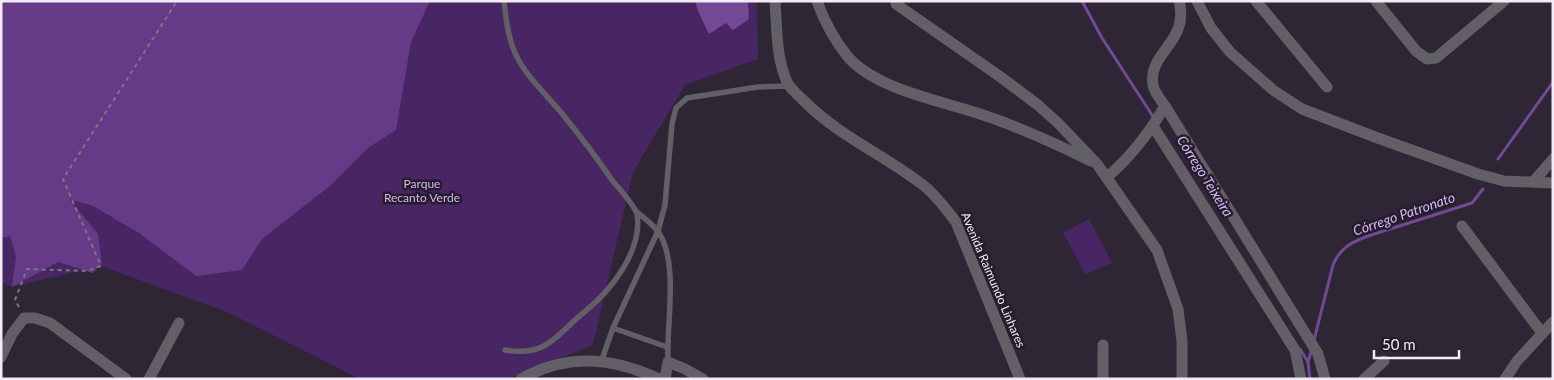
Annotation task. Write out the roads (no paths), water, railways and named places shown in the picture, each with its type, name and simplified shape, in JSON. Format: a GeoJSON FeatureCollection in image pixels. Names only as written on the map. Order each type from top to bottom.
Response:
{"type":"FeatureCollection","features":[{"type":"Feature","properties":{"kind":"street","name":"Avenida Raimundo Linhares"},"geometry":{"type":"LineString","coordinates":[[774,1],[781,64],[789,86],[818,115],[856,143],[897,166],[925,186],[941,202],[956,222],[1020,379]]}},
{"type":"Feature","properties":{"kind":"street"},"geometry":{"type":"LineString","coordinates":[[817,1],[836,41],[850,58],[867,73],[908,91],[991,118],[1071,151],[1097,164]]}},
{"type":"Feature","properties":{"kind":"street"},"geometry":{"type":"LineString","coordinates":[[1179,1],[1181,8],[1180,26],[1155,65],[1153,87],[1318,354],[1325,379]]}},
{"type":"Feature","properties":{"kind":"street"},"geometry":{"type":"LineString","coordinates":[[1197,1],[1211,28],[1230,52],[1273,90],[1302,109],[1478,174],[1504,181],[1553,182]]}},
{"type":"Feature","properties":{"kind":"street"},"geometry":{"type":"LineString","coordinates":[[1256,1],[1326,87]]}},
{"type":"Feature","properties":{"kind":"street"},"geometry":{"type":"LineString","coordinates":[[1376,1],[1416,51],[1427,59],[1436,58],[1504,1]]}},
{"type":"Feature","properties":{"kind":"street"},"geometry":{"type":"LineString","coordinates":[[896,4],[1038,105],[1058,123],[1107,177],[1122,202],[1157,250],[1178,309],[1182,341],[1182,379]]}},
{"type":"Feature","properties":{"kind":"street"},"geometry":{"type":"LineString","coordinates":[[1107,177],[1123,163],[1153,126],[1165,106]]}},
{"type":"Feature","properties":{"kind":"street"},"geometry":{"type":"LineString","coordinates":[[1153,126],[1295,350],[1301,379]]}},
{"type":"Feature","properties":{"kind":"street"},"geometry":{"type":"LineString","coordinates":[[1533,182],[1553,159]]}},
{"type":"Feature","properties":{"kind":"street"},"geometry":{"type":"LineString","coordinates":[[1462,226],[1542,333]]}},
{"type":"Feature","properties":{"kind":"street"},"geometry":{"type":"LineString","coordinates":[[1,357],[12,334],[24,318],[35,318],[50,323],[126,379]]}},
{"type":"Feature","properties":{"kind":"street"},"geometry":{"type":"LineString","coordinates":[[1505,379],[1516,361],[1553,322]]}},
{"type":"Feature","properties":{"kind":"street"},"geometry":{"type":"LineString","coordinates":[[149,379],[179,323]]}},
{"type":"Feature","properties":{"kind":"street"},"geometry":{"type":"LineString","coordinates":[[1103,345],[1104,379]]}},
{"type":"Feature","properties":{"kind":"street"},"geometry":{"type":"LineString","coordinates":[[521,379],[536,370],[581,360],[625,365],[659,379]]}},
{"type":"Feature","properties":{"kind":"street"},"geometry":{"type":"LineString","coordinates":[[665,379],[668,362],[703,379]]}},
{"type":"Feature","properties":{"kind":"street"},"geometry":{"type":"LineString","coordinates":[[1364,379],[1384,362]]}},
{"type":"Feature","properties":{"kind":"lane"},"geometry":{"type":"LineString","coordinates":[[504,1],[510,37],[515,54],[524,69],[580,137],[637,212],[658,231],[665,243],[668,256],[670,288],[668,362]]}},
{"type":"Feature","properties":{"kind":"lane"},"geometry":{"type":"LineString","coordinates":[[601,362],[613,328],[658,231],[665,206],[672,124],[676,108],[686,98],[758,87],[789,86]]}},
{"type":"Feature","properties":{"kind":"lane"},"geometry":{"type":"LineString","coordinates":[[505,350],[521,353],[537,350],[555,340],[575,320],[598,302],[621,272],[632,252],[636,238],[637,212]]}},
{"type":"Feature","properties":{"kind":"lane"},"geometry":{"type":"LineString","coordinates":[[613,328],[667,347]]}},
{"type":"Feature","properties":{"kind":"waterway","name":"Córrego Teixeira"},"geometry":{"type":"LineString","coordinates":[[1082,1],[1102,38],[1154,118]]}},
{"type":"Feature","properties":{"kind":"waterway","name":"Córrego Patronato"},"geometry":{"type":"LineString","coordinates":[[1498,159],[1553,82]]}},
{"type":"Feature","properties":{"kind":"waterway","name":"Córrego Patronato"},"geometry":{"type":"LineString","coordinates":[[1314,340],[1333,265],[1344,249],[1353,242],[1371,235],[1472,203],[1483,189]]}},
{"type":"Feature","properties":{"kind":"waterway","name":"Córrego Teixeira"},"geometry":{"type":"LineString","coordinates":[[1300,349],[1308,362]]}},
{"type":"Feature","properties":{"kind":"waterway","name":"Córrego Patronato"},"geometry":{"type":"LineString","coordinates":[[1310,379],[1308,362],[1312,349]]}},
{"type":"Feature","properties":{"kind":"park label","name":"Parque Recanto Verde"},"geometry":{"type":"Point","coordinates":[422,191]}}]}
